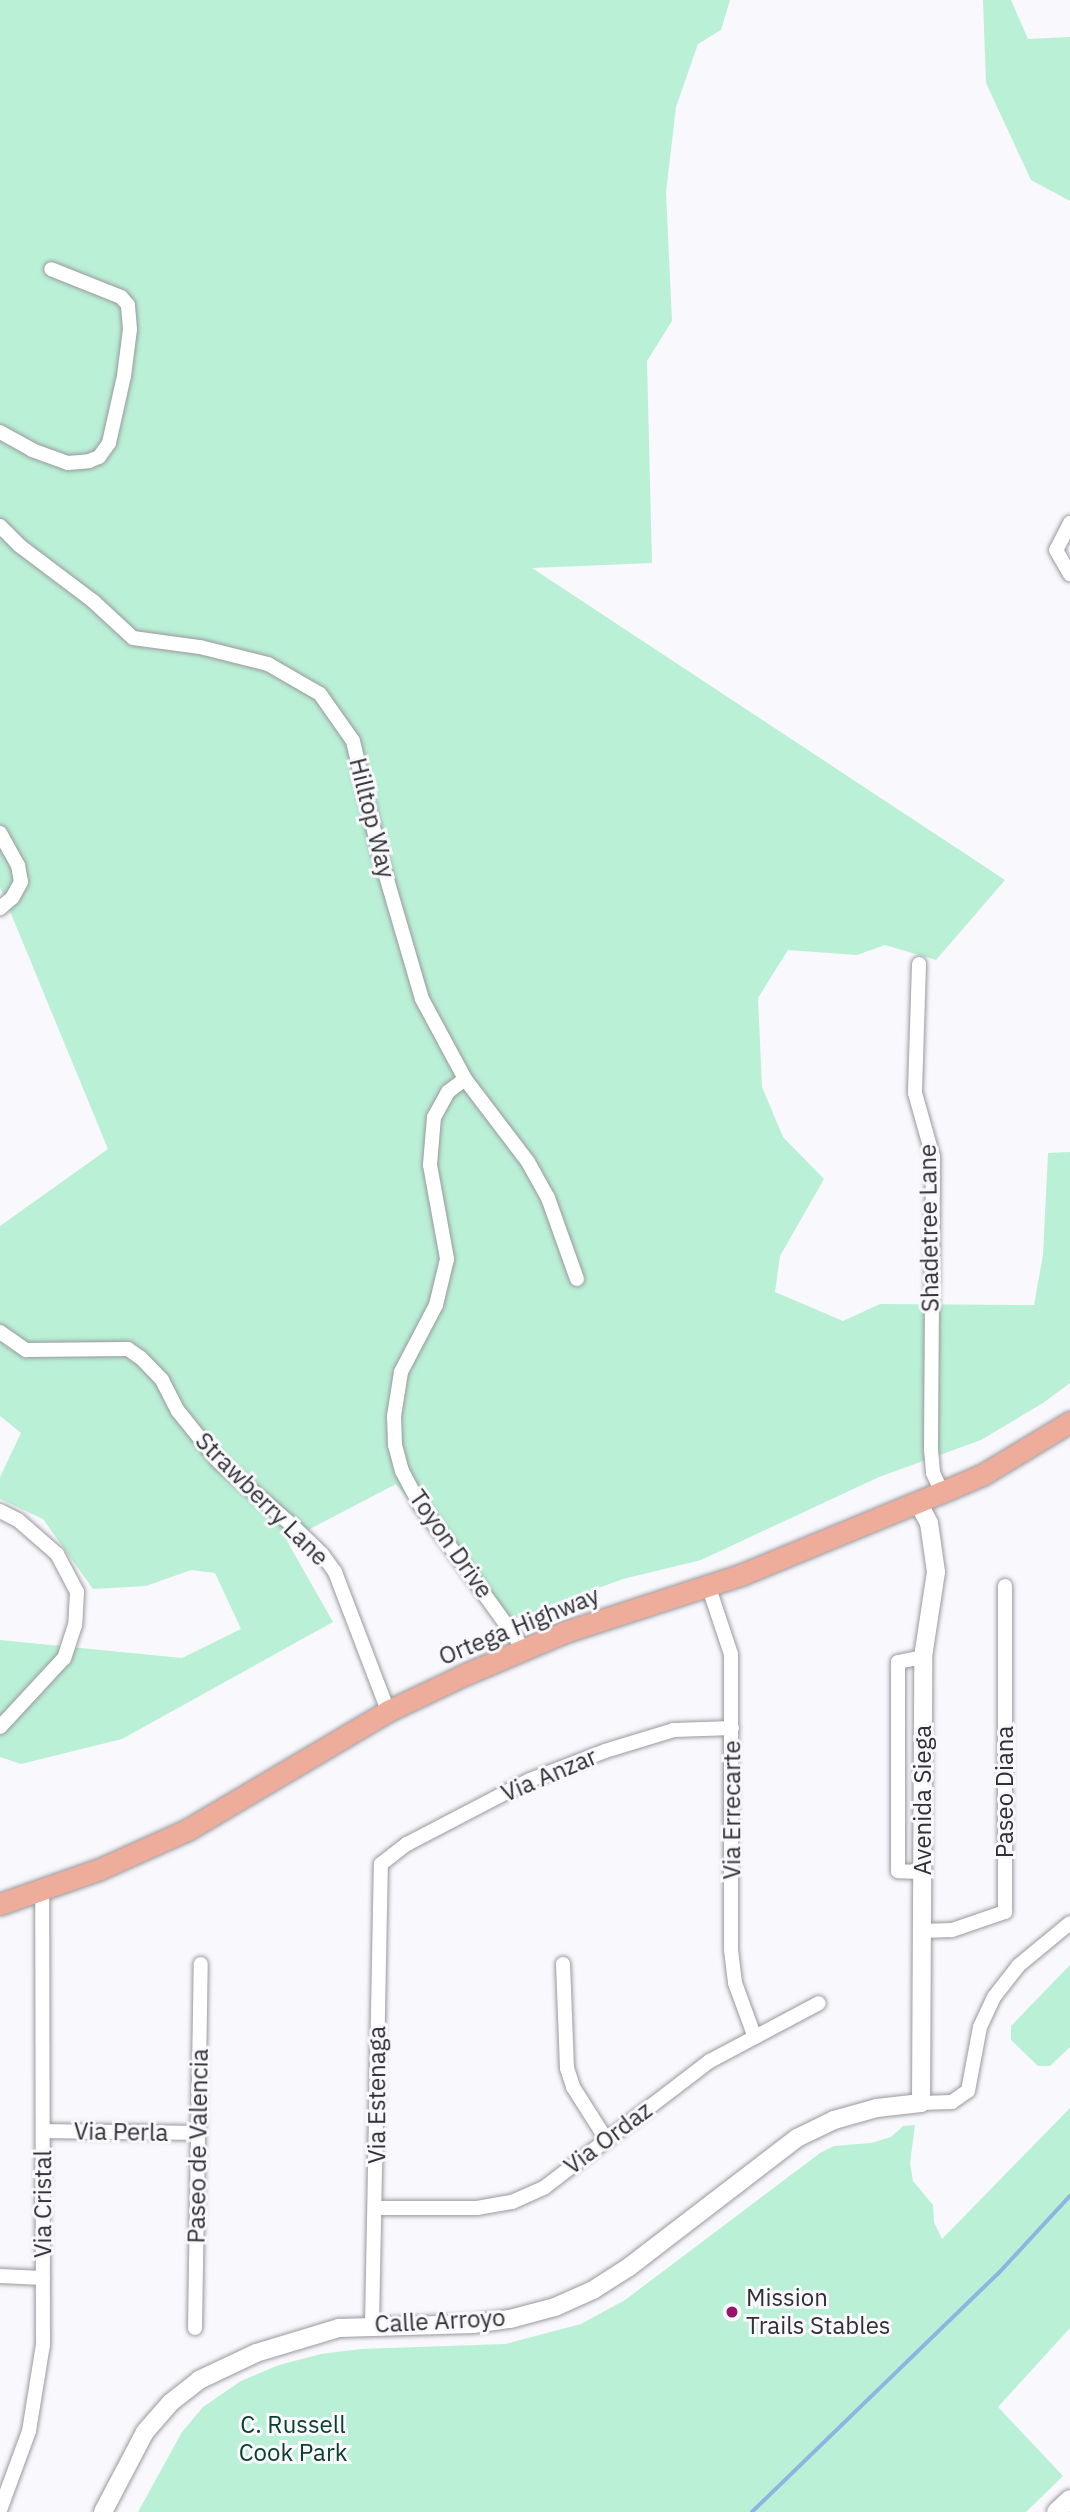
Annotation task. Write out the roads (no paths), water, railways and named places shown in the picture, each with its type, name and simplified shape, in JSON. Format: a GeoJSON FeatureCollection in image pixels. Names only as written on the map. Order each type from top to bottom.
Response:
{"type":"FeatureCollection","features":[{"type":"Feature","properties":{"kind":"main road","name":"Ortega Highway"},"geometry":{"type":"LineString","coordinates":[[0,1905],[42,1891],[187,1830],[388,1711],[523,1648],[782,1559],[982,1475],[1070,1422]]}},
{"type":"Feature","properties":{"kind":"street"},"geometry":{"type":"LineString","coordinates":[[0,432],[32,450],[68,463],[99,457],[109,443],[124,376],[130,329],[128,305],[121,297],[51,269]]}},
{"type":"Feature","properties":{"kind":"street"},"geometry":{"type":"LineString","coordinates":[[1070,523],[1056,550],[1070,574]]}},
{"type":"Feature","properties":{"kind":"street","name":"Hilltop Way"},"geometry":{"type":"LineString","coordinates":[[0,526],[20,546],[93,601],[133,638],[200,647],[268,664],[320,694],[353,741],[379,852],[422,999],[465,1079],[528,1162],[548,1198],[577,1279]]}},
{"type":"Feature","properties":{"kind":"street"},"geometry":{"type":"LineString","coordinates":[[0,833],[18,865],[21,881],[12,898],[0,908]]}},
{"type":"Feature","properties":{"kind":"street","name":"Shadetree Lane"},"geometry":{"type":"LineString","coordinates":[[919,964],[915,1093],[933,1157],[931,1449],[933,1473],[942,1492]]}},
{"type":"Feature","properties":{"kind":"street","name":"Toyon Drive"},"geometry":{"type":"LineString","coordinates":[[465,1079],[448,1092],[435,1117],[430,1165],[447,1259],[436,1305],[401,1372],[394,1416],[395,1445],[410,1488],[434,1526],[523,1648]]}},
{"type":"Feature","properties":{"kind":"street","name":"Strawberry Lane"},"geometry":{"type":"LineString","coordinates":[[0,1332],[26,1350],[128,1349],[141,1358],[162,1380],[178,1411],[219,1462],[293,1526],[322,1554],[335,1572],[388,1711]]}},
{"type":"Feature","properties":{"kind":"street","name":"Avenida Siega"},"geometry":{"type":"LineString","coordinates":[[918,1502],[929,1522],[936,1572],[923,1657],[921,2103]]}},
{"type":"Feature","properties":{"kind":"street"},"geometry":{"type":"LineString","coordinates":[[0,1511],[18,1520],[57,1554],[77,1592],[77,1607],[72,1637],[64,1658],[0,1727]]}},
{"type":"Feature","properties":{"kind":"street","name":"Via Errecarte"},"geometry":{"type":"LineString","coordinates":[[708,1585],[730,1654],[731,1950],[735,1983],[754,2035]]}},
{"type":"Feature","properties":{"kind":"street","name":"Paseo Diana"},"geometry":{"type":"LineString","coordinates":[[922,1931],[952,1930],[1005,1912],[1005,1586]]}},
{"type":"Feature","properties":{"kind":"street"},"geometry":{"type":"LineString","coordinates":[[922,1872],[898,1871],[898,1662],[923,1657]]}},
{"type":"Feature","properties":{"kind":"street","name":"Via Anzar"},"geometry":{"type":"LineString","coordinates":[[381,1864],[407,1844],[530,1780],[604,1752],[674,1730],[732,1728]]}},
{"type":"Feature","properties":{"kind":"street","name":"Via Estenaga"},"geometry":{"type":"LineString","coordinates":[[372,2325],[377,2208],[381,1864]]}},
{"type":"Feature","properties":{"kind":"street","name":"Via Cristal"},"geometry":{"type":"LineString","coordinates":[[0,2510],[29,2431],[43,2344],[42,1891]]}},
{"type":"Feature","properties":{"kind":"street"},"geometry":{"type":"LineString","coordinates":[[921,2103],[952,2102],[968,2091],[980,2027],[994,1997],[1018,1966],[1070,1923]]}},
{"type":"Feature","properties":{"kind":"street","name":"Paseo de Valencia"},"geometry":{"type":"LineString","coordinates":[[195,2328],[201,1964]]}},
{"type":"Feature","properties":{"kind":"street"},"geometry":{"type":"LineString","coordinates":[[563,1964],[567,2068],[573,2088],[606,2139]]}},
{"type":"Feature","properties":{"kind":"street","name":"Via Ordaz"},"geometry":{"type":"LineString","coordinates":[[377,2208],[477,2208],[512,2202],[545,2187],[710,2061],[754,2035],[820,2003]]}},
{"type":"Feature","properties":{"kind":"street","name":"Calle Arroyo"},"geometry":{"type":"LineString","coordinates":[[103,2512],[145,2432],[170,2403],[199,2380],[256,2353],[339,2328],[473,2324],[510,2319],[555,2307],[593,2290],[629,2267],[797,2138],[834,2120],[877,2108],[921,2103]]}},
{"type":"Feature","properties":{"kind":"street","name":"Via Perla"},"geometry":{"type":"LineString","coordinates":[[43,2131],[199,2133]]}},
{"type":"Feature","properties":{"kind":"street"},"geometry":{"type":"LineString","coordinates":[[0,2276],[43,2277]]}},
{"type":"Feature","properties":{"kind":"waterway"},"geometry":{"type":"LineString","coordinates":[[752,2512],[998,2274],[1070,2196]]}},
{"type":"Feature","properties":{"kind":"place","name":"Mission Trails Stables"},"geometry":{"type":"Point","coordinates":[732,2312]}},
{"type":"Feature","properties":{"kind":"park label","name":"C. Russell Cook Park"},"geometry":{"type":"Point","coordinates":[293,2439]}}]}
